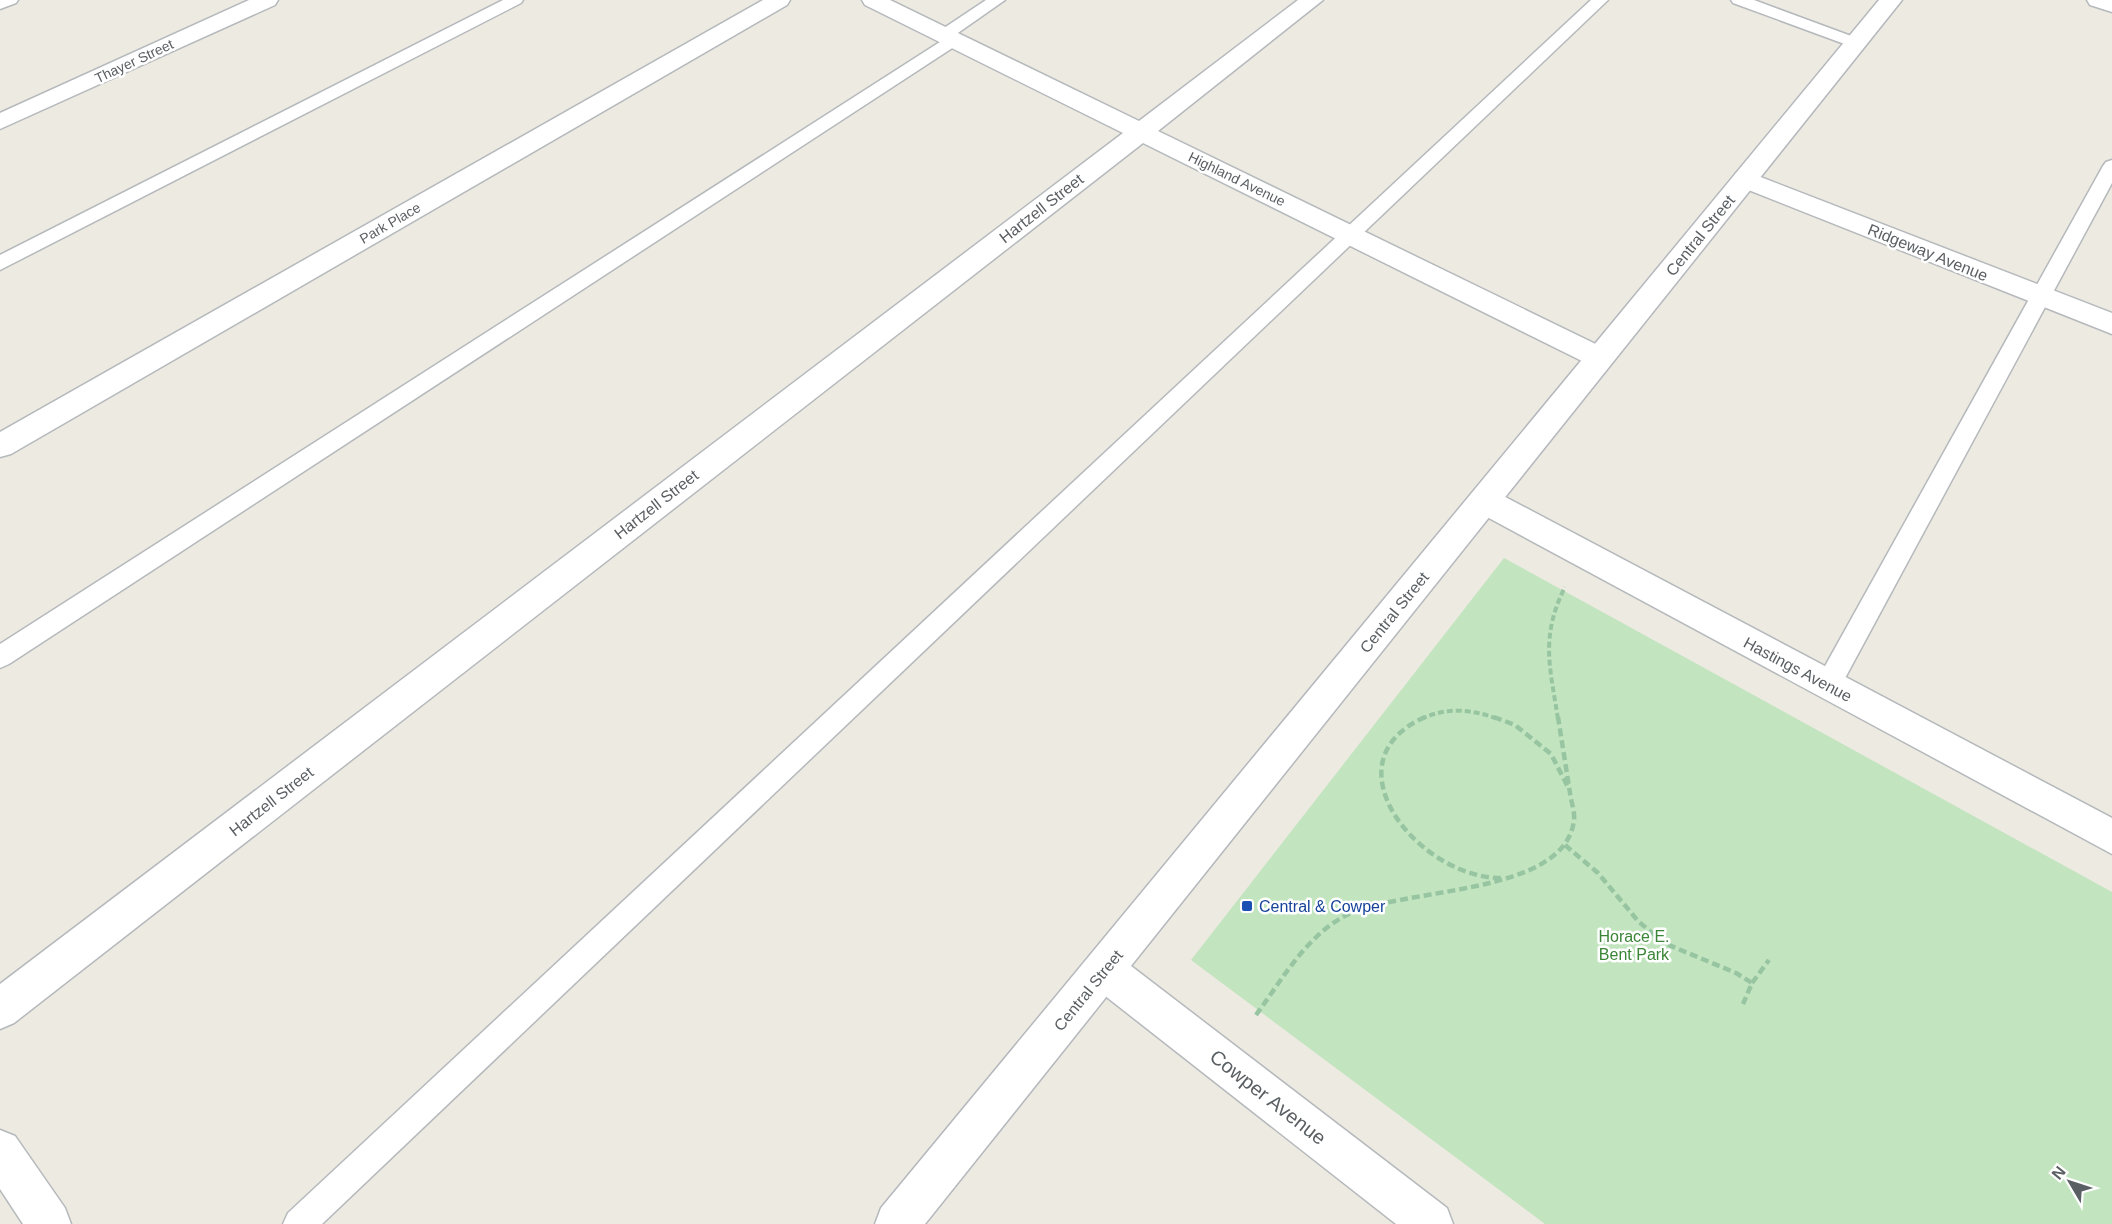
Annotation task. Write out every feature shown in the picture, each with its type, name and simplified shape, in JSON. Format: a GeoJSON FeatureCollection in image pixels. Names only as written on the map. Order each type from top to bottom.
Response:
{"type":"FeatureCollection","features":[{"type":"Feature","properties":{"kind":"street","name":"Thayer Street"},"geometry":{"type":"LineString","coordinates":[[0,122],[267,0]]}},
{"type":"Feature","properties":{"kind":"street","name":"Park Place"},"geometry":{"type":"LineString","coordinates":[[0,446],[779,0]]}},
{"type":"Feature","properties":{"kind":"street","name":"Highland Avenue"},"geometry":{"type":"LineString","coordinates":[[873,0],[1600,358]]}},
{"type":"Feature","properties":{"kind":"street","name":"Hartzell Street"},"geometry":{"type":"LineString","coordinates":[[0,1009],[1312,0]]}},
{"type":"Feature","properties":{"kind":"street","name":"Central Street"},"geometry":{"type":"LineString","coordinates":[[897,1224],[1891,0]]}},
{"type":"Feature","properties":{"kind":"street"},"geometry":{"type":"LineString","coordinates":[[2098,0],[2112,4]]}},
{"type":"Feature","properties":{"kind":"street","name":"Ridgeway Avenue"},"geometry":{"type":"LineString","coordinates":[[1745,179],[2112,324]]}},
{"type":"Feature","properties":{"kind":"street","name":"Hastings Avenue"},"geometry":{"type":"LineString","coordinates":[[1485,501],[2112,837]]}},
{"type":"Feature","properties":{"kind":"street","name":"Cowper Avenue"},"geometry":{"type":"LineString","coordinates":[[1104,970],[1431,1224]]}},
{"type":"Feature","properties":{"kind":"street"},"geometry":{"type":"LineString","coordinates":[[0,1151],[49,1224]]}},
{"type":"Feature","properties":{"kind":"lane"},"geometry":{"type":"LineString","coordinates":[[0,4],[10,0]]}},
{"type":"Feature","properties":{"kind":"lane"},"geometry":{"type":"LineString","coordinates":[[0,263],[515,0]]}},
{"type":"Feature","properties":{"kind":"lane"},"geometry":{"type":"LineString","coordinates":[[0,657],[949,37],[997,0]]}},
{"type":"Feature","properties":{"kind":"lane"},"geometry":{"type":"LineString","coordinates":[[299,1224],[1600,0]]}},
{"type":"Feature","properties":{"kind":"lane"},"geometry":{"type":"LineString","coordinates":[[1739,0],[1856,43]]}},
{"type":"Feature","properties":{"kind":"lane"},"geometry":{"type":"LineString","coordinates":[[1828,685],[2112,166]]}},
{"type":"Feature","properties":{"kind":"path"},"geometry":{"type":"LineString","coordinates":[[1256,1015],[1312,942],[1342,917],[1374,903],[1516,877],[1544,865],[1564,845],[1574,820],[1548,655],[1551,615],[1565,587]]}},
{"type":"Feature","properties":{"kind":"path"},"geometry":{"type":"LineString","coordinates":[[1516,877],[1483,878],[1450,866],[1419,846],[1397,821],[1384,792],[1382,760],[1394,739],[1408,724],[1438,711],[1478,711],[1515,725],[1551,754],[1570,790]]}},
{"type":"Feature","properties":{"kind":"path"},"geometry":{"type":"LineString","coordinates":[[1564,845],[1598,873],[1638,921],[1664,942],[1736,973],[1752,983]]}},
{"type":"Feature","properties":{"kind":"path"},"geometry":{"type":"LineString","coordinates":[[1743,1005],[1752,983],[1769,960]]}},
{"type":"Feature","properties":{"kind":"green space","name":"Horace E. Bent Park"},"geometry":{"type":"Polygon","coordinates":[[[1504,558],[2112,892],[2112,1224],[1545,1224],[1191,960],[1504,558]]]}},
{"type":"Feature","properties":{"kind":"place","name":"Central & Cowper"},"geometry":{"type":"Point","coordinates":[1247,906]}}]}
